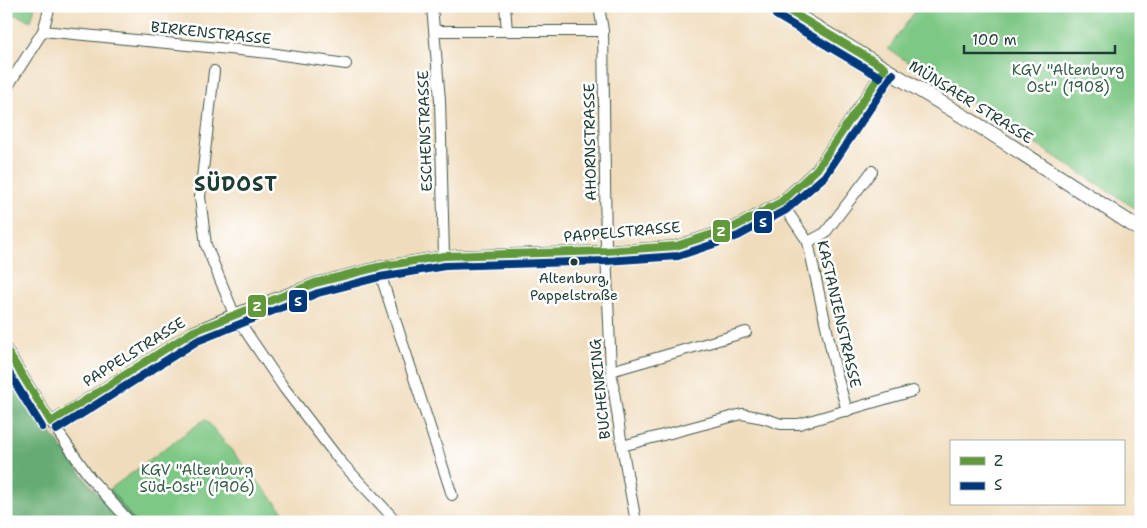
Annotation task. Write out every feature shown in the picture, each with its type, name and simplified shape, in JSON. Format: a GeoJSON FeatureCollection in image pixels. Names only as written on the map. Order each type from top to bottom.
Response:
{"type":"FeatureCollection","features":[{"type":"Feature","properties":{"kind":"street"},"geometry":{"type":"LineString","coordinates":[[6,89],[43,31],[50,6]]}},
{"type":"Feature","properties":{"kind":"street","name":"ESCHENSTRASSE"},"geometry":{"type":"LineString","coordinates":[[432,6],[440,100],[444,256]]}},
{"type":"Feature","properties":{"kind":"street"},"geometry":{"type":"LineString","coordinates":[[505,6],[507,31]]}},
{"type":"Feature","properties":{"kind":"street","name":"AHORNSTRASSE"},"geometry":{"type":"LineString","coordinates":[[599,6],[602,31],[606,251]]}},
{"type":"Feature","properties":{"kind":"street","name":"MÜNSAER STRASSE"},"geometry":{"type":"LineString","coordinates":[[781,6],[1024,153],[1141,230]]}},
{"type":"Feature","properties":{"kind":"street","name":"BIRKENSTRASSE"},"geometry":{"type":"LineString","coordinates":[[43,31],[269,53],[346,64]]}},
{"type":"Feature","properties":{"kind":"street"},"geometry":{"type":"LineString","coordinates":[[435,31],[602,31]]}},
{"type":"Feature","properties":{"kind":"street","name":"PAPPELSTRASSE"},"geometry":{"type":"LineString","coordinates":[[50,422],[192,332],[315,283],[378,267],[444,256],[606,251],[676,246],[734,227],[781,202],[817,169],[885,68]]}},
{"type":"Feature","properties":{"kind":"street"},"geometry":{"type":"LineString","coordinates":[[214,71],[200,197],[206,245],[234,314],[284,388],[335,454],[397,522]]}},
{"type":"Feature","properties":{"kind":"street"},"geometry":{"type":"LineString","coordinates":[[808,242],[825,233],[872,171]]}},
{"type":"Feature","properties":{"kind":"street","name":"KASTANIENSTRASSE"},"geometry":{"type":"LineString","coordinates":[[781,202],[808,242],[836,372],[847,411]]}},
{"type":"Feature","properties":{"kind":"street","name":"BUCHENRING"},"geometry":{"type":"LineString","coordinates":[[606,251],[611,372],[636,522]]}},
{"type":"Feature","properties":{"kind":"street"},"geometry":{"type":"LineString","coordinates":[[378,267],[452,495]]}},
{"type":"Feature","properties":{"kind":"street"},"geometry":{"type":"LineString","coordinates":[[611,372],[746,332]]}},
{"type":"Feature","properties":{"kind":"street"},"geometry":{"type":"LineString","coordinates":[[6,349],[50,422],[91,479],[130,522]]}},
{"type":"Feature","properties":{"kind":"street","name":"KASTANIENSTRASSE"},"geometry":{"type":"LineString","coordinates":[[622,446],[742,414],[781,424],[798,424],[912,391]]}},
{"type":"Feature","properties":{"kind":"green space"},"geometry":{"type":"Polygon","coordinates":[[[6,6],[35,6],[31,21],[6,11],[6,6]]]}},
{"type":"Feature","properties":{"kind":"green space","name":"KGV \"Altenburg Ost\" (1908)"},"geometry":{"type":"Polygon","coordinates":[[[919,6],[1141,6],[1141,212],[888,49],[919,6]]]}},
{"type":"Feature","properties":{"kind":"green space"},"geometry":{"type":"Polygon","coordinates":[[[6,363],[16,381],[62,448],[100,497],[110,489],[135,522],[6,522],[6,363]]]}},
{"type":"Feature","properties":{"kind":"green space","name":"KGV \"Altenburg Süd-Ost\" (1906)"},"geometry":{"type":"Polygon","coordinates":[[[205,419],[292,522],[135,522],[110,489],[205,419]]]}},
{"type":"Feature","properties":{"kind":"transit line","name":"Z"},"geometry":{"type":"LineString","coordinates":[[781,6],[885,68]]}},
{"type":"Feature","properties":{"kind":"transit line","name":"S"},"geometry":{"type":"LineString","coordinates":[[776,15],[880,77]]}},
{"type":"Feature","properties":{"kind":"transit line","name":"Z"},"geometry":{"type":"LineString","coordinates":[[51,422],[192,332],[315,283],[378,267],[444,256],[606,251],[676,246],[734,227],[781,202],[817,169],[885,68]]}},
{"type":"Feature","properties":{"kind":"transit line","name":"S"},"geometry":{"type":"LineString","coordinates":[[56,430],[197,341],[318,293],[380,277],[445,266],[606,261],[678,256],[738,236],[786,210],[825,176],[893,74]]}},
{"type":"Feature","properties":{"kind":"transit line","name":"Z"},"geometry":{"type":"LineString","coordinates":[[6,349],[51,422]]}},
{"type":"Feature","properties":{"kind":"transit line","name":"S"},"geometry":{"type":"LineString","coordinates":[[6,368],[42,427]]}},
{"type":"Feature","properties":{"kind":"place","name":"Altenburg, Pappelstraße"},"geometry":{"type":"Point","coordinates":[574,262]}},
{"type":"Feature","properties":{"kind":"district","name":"SÜDOST"},"geometry":{"type":"Point","coordinates":[236,184]}}]}
